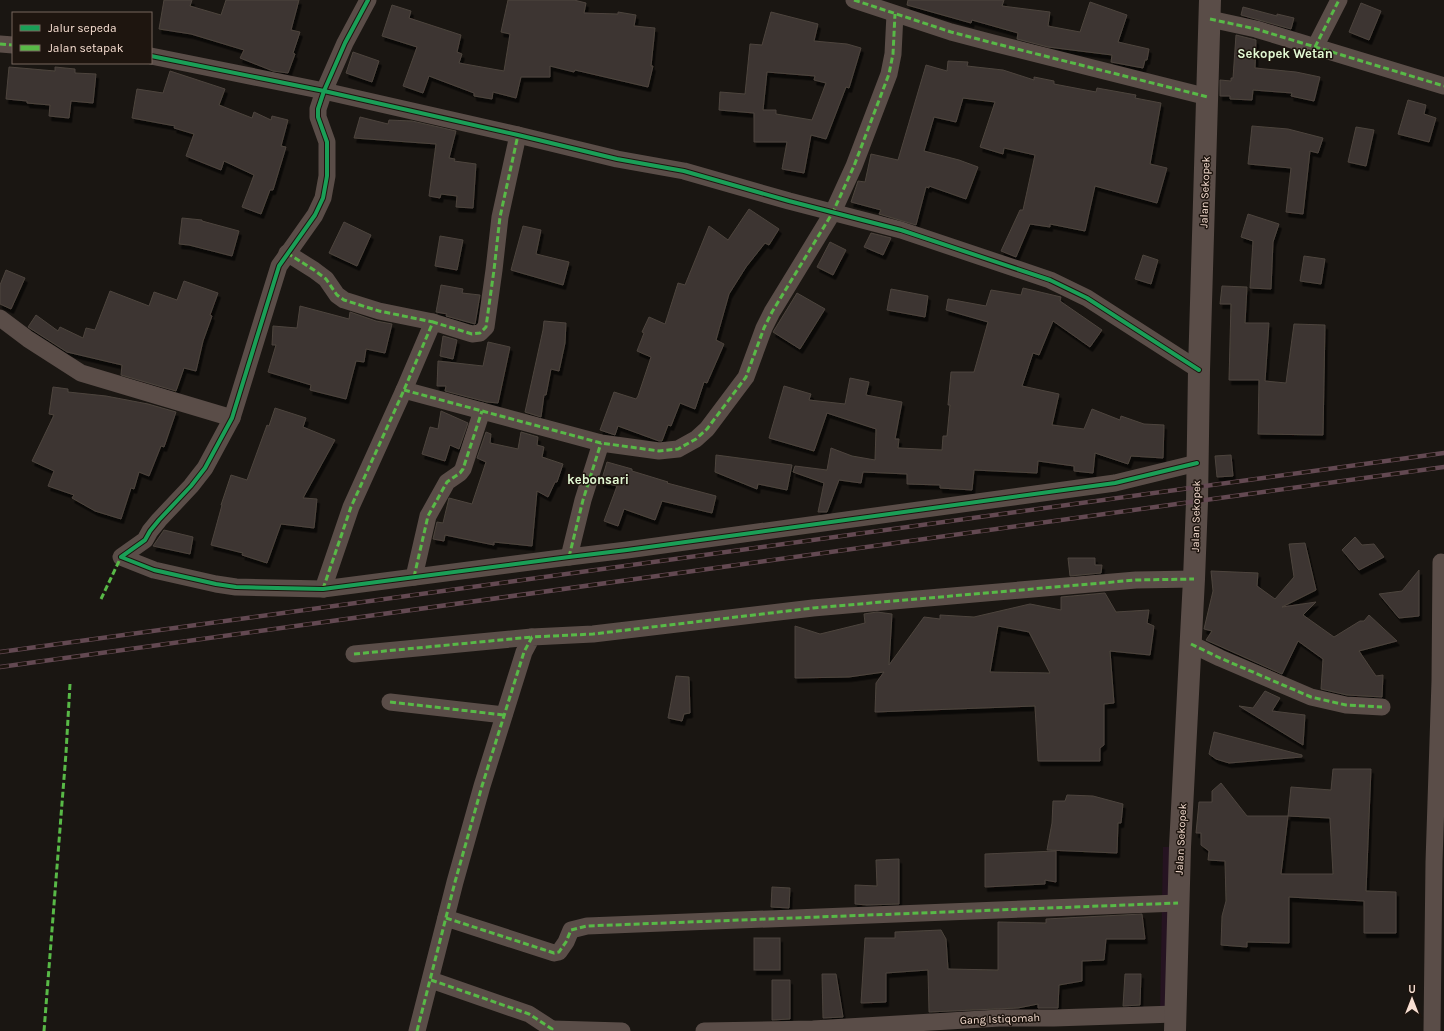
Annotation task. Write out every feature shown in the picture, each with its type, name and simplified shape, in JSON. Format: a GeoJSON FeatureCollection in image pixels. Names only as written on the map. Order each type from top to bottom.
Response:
{"type":"FeatureCollection","features":[{"type":"Feature","properties":{"kind":"street"},"geometry":{"type":"LineString","coordinates":[[368,0],[345,43],[324,91],[318,110],[318,117],[327,142],[327,176],[323,198],[316,215],[279,266],[232,418],[205,468],[196,480],[154,526],[145,540],[121,557],[154,570],[216,584],[236,587],[323,589],[627,550],[1115,483],[1197,463]]}},
{"type":"Feature","properties":{"kind":"street"},"geometry":{"type":"LineString","coordinates":[[854,0],[895,14],[993,43],[1208,98]]}},
{"type":"Feature","properties":{"kind":"street"},"geometry":{"type":"LineString","coordinates":[[1315,47],[1339,0]]}},
{"type":"Feature","properties":{"kind":"street"},"geometry":{"type":"LineString","coordinates":[[1210,9],[1256,29],[1444,86]]}},
{"type":"Feature","properties":{"kind":"street","name":"Jalan Sekopek"},"geometry":{"type":"LineString","coordinates":[[1175,1022],[1180,847],[1194,579],[1198,370],[1210,9]]}},
{"type":"Feature","properties":{"kind":"street"},"geometry":{"type":"LineString","coordinates":[[404,390],[601,444],[659,451],[678,449],[696,439],[707,429],[746,377],[756,348],[772,312],[833,212],[854,166],[889,74],[893,54],[895,14]]}},
{"type":"Feature","properties":{"kind":"street"},"geometry":{"type":"LineString","coordinates":[[0,44],[12,45]]}},
{"type":"Feature","properties":{"kind":"street"},"geometry":{"type":"LineString","coordinates":[[152,56],[324,91],[518,134],[617,159],[684,171],[790,201],[902,230],[1050,280],[1087,298],[1198,370]]}},
{"type":"Feature","properties":{"kind":"street"},"geometry":{"type":"LineString","coordinates":[[287,253],[326,279],[337,295],[344,300],[379,311],[433,322],[472,334],[480,333],[486,327],[500,217],[518,134]]}},
{"type":"Feature","properties":{"kind":"street"},"geometry":{"type":"LineString","coordinates":[[0,318],[28,339],[81,373],[232,418]]}},
{"type":"Feature","properties":{"kind":"street"},"geometry":{"type":"LineString","coordinates":[[323,589],[350,507],[404,390],[433,322]]}},
{"type":"Feature","properties":{"kind":"street"},"geometry":{"type":"LineString","coordinates":[[414,577],[428,516],[447,482],[460,473],[463,468],[482,411]]}},
{"type":"Feature","properties":{"kind":"street"},"geometry":{"type":"LineString","coordinates":[[569,557],[583,500],[601,444]]}},
{"type":"Feature","properties":{"kind":"street"},"geometry":{"type":"LineString","coordinates":[[1432,1031],[1434,862],[1440,681],[1441,562]]}},
{"type":"Feature","properties":{"kind":"street"},"geometry":{"type":"LineString","coordinates":[[354,654],[532,637],[593,634],[813,608],[1136,580],[1194,579]]}},
{"type":"Feature","properties":{"kind":"street"},"geometry":{"type":"LineString","coordinates":[[417,1031],[480,794],[524,652],[532,637]]}},
{"type":"Feature","properties":{"kind":"street"},"geometry":{"type":"LineString","coordinates":[[1191,644],[1312,697],[1346,705],[1382,707]]}},
{"type":"Feature","properties":{"kind":"street"},"geometry":{"type":"LineString","coordinates":[[390,702],[504,715]]}},
{"type":"Feature","properties":{"kind":"street"},"geometry":{"type":"LineString","coordinates":[[446,918],[554,953],[559,952],[566,942],[571,930],[587,926],[1178,903]]}},
{"type":"Feature","properties":{"kind":"street"},"geometry":{"type":"LineString","coordinates":[[431,980],[529,1014],[552,1030],[622,1031]]}},
{"type":"Feature","properties":{"kind":"street","name":"Gang Istiqomah"},"geometry":{"type":"LineString","coordinates":[[704,1031],[812,1029],[1000,1018],[1054,1018],[1175,1022]]}},
{"type":"Feature","properties":{"kind":"shaded area"},"geometry":{"type":"Polygon","coordinates":[[[1163,847],[1180,847],[1175,1014],[1160,1014],[1163,847]]]}},
{"type":"Feature","properties":{"kind":"building"},"geometry":{"type":"Polygon","coordinates":[[[164,0],[192,0],[190,6],[221,15],[226,0],[299,0],[291,30],[300,32],[293,53],[295,54],[288,73],[273,71],[240,58],[244,50],[191,34],[159,29],[164,0]]]}},
{"type":"Feature","properties":{"kind":"building"},"geometry":{"type":"Polygon","coordinates":[[[508,0],[574,0],[586,3],[584,13],[618,14],[618,12],[636,15],[634,26],[655,28],[651,66],[653,66],[648,87],[575,70],[574,72],[550,66],[550,77],[521,77],[516,98],[493,92],[492,99],[474,96],[474,93],[429,76],[423,93],[403,86],[417,47],[382,36],[392,5],[411,11],[409,18],[461,35],[457,52],[462,54],[459,63],[504,71],[510,34],[501,32],[508,0]]]}},
{"type":"Feature","properties":{"kind":"building"},"geometry":{"type":"Polygon","coordinates":[[[908,0],[1004,0],[1002,6],[1050,12],[1048,26],[1080,32],[1090,2],[1127,15],[1118,42],[1149,49],[1147,60],[1145,60],[1143,68],[1111,62],[1112,55],[1048,47],[1017,39],[1018,33],[972,20],[971,23],[907,5],[908,0]]]}},
{"type":"Feature","properties":{"kind":"building"},"geometry":{"type":"Polygon","coordinates":[[[1361,3],[1381,11],[1369,40],[1349,32],[1361,3]]]}},
{"type":"Feature","properties":{"kind":"building"},"geometry":{"type":"Polygon","coordinates":[[[1243,7],[1277,16],[1277,14],[1294,18],[1291,29],[1241,15],[1243,7]]]}},
{"type":"Feature","properties":{"kind":"building"},"geometry":{"type":"Polygon","coordinates":[[[771,12],[818,24],[814,41],[847,44],[861,48],[849,88],[846,87],[826,139],[811,135],[804,173],[782,169],[787,142],[754,142],[754,113],[719,110],[720,92],[745,94],[750,44],[762,45],[771,12]],[[767,72],[763,110],[776,110],[776,114],[812,120],[826,83],[814,80],[815,76],[767,72]]]}},
{"type":"Feature","properties":{"kind":"building"},"geometry":{"type":"Polygon","coordinates":[[[1236,35],[1256,40],[1255,68],[1296,72],[1320,77],[1314,101],[1291,96],[1292,93],[1253,90],[1252,100],[1230,99],[1230,96],[1220,96],[1220,80],[1231,81],[1231,78],[1233,78],[1236,35]]]}},
{"type":"Feature","properties":{"kind":"building"},"geometry":{"type":"Polygon","coordinates":[[[353,52],[379,61],[372,82],[346,73],[353,52]]]}},
{"type":"Feature","properties":{"kind":"building"},"geometry":{"type":"Polygon","coordinates":[[[948,61],[968,62],[967,66],[1003,70],[1034,80],[1034,77],[1054,81],[1054,84],[1096,92],[1097,88],[1136,95],[1135,98],[1161,103],[1150,164],[1167,168],[1157,203],[1095,186],[1085,231],[1050,224],[1050,227],[1030,224],[1016,257],[1001,251],[1020,210],[1023,210],[1035,155],[1004,148],[1003,154],[980,147],[995,102],[963,98],[956,122],[934,117],[924,151],[959,160],[978,167],[966,199],[929,186],[929,188],[926,187],[916,225],[879,214],[881,210],[851,202],[858,181],[865,182],[871,154],[898,160],[926,65],[947,71],[948,61]]]}},
{"type":"Feature","properties":{"kind":"building"},"geometry":{"type":"Polygon","coordinates":[[[9,67],[55,71],[55,67],[75,69],[75,73],[96,74],[93,103],[71,101],[69,118],[49,116],[50,105],[6,99],[9,67]]]}},
{"type":"Feature","properties":{"kind":"building"},"geometry":{"type":"Polygon","coordinates":[[[170,71],[225,89],[219,105],[252,118],[254,112],[271,120],[272,116],[288,120],[281,146],[286,147],[273,190],[270,190],[261,214],[242,207],[254,175],[224,161],[221,170],[186,156],[194,134],[174,128],[175,126],[132,118],[137,89],[163,93],[170,71]]]}},
{"type":"Feature","properties":{"kind":"building"},"geometry":{"type":"Polygon","coordinates":[[[1408,100],[1426,105],[1424,114],[1436,118],[1429,142],[1398,134],[1408,100]]]}},
{"type":"Feature","properties":{"kind":"building"},"geometry":{"type":"Polygon","coordinates":[[[360,117],[388,124],[389,120],[412,121],[456,131],[449,158],[455,159],[454,161],[476,164],[473,208],[456,207],[457,196],[441,194],[440,198],[429,196],[436,144],[354,138],[360,117]]]}},
{"type":"Feature","properties":{"kind":"building"},"geometry":{"type":"Polygon","coordinates":[[[1252,126],[1288,129],[1323,138],[1318,153],[1310,151],[1303,214],[1286,212],[1291,168],[1248,164],[1252,126]]]}},
{"type":"Feature","properties":{"kind":"building"},"geometry":{"type":"Polygon","coordinates":[[[1356,127],[1374,130],[1366,166],[1348,162],[1356,127]]]}},
{"type":"Feature","properties":{"kind":"building"},"geometry":{"type":"Polygon","coordinates":[[[749,209],[779,229],[769,245],[765,243],[746,267],[729,294],[716,340],[724,344],[707,383],[704,382],[695,409],[680,403],[671,426],[668,425],[662,441],[618,426],[615,435],[600,430],[614,392],[636,399],[638,396],[651,357],[637,351],[644,333],[642,332],[649,317],[665,324],[678,283],[685,285],[709,226],[728,240],[749,209]]]}},
{"type":"Feature","properties":{"kind":"building"},"geometry":{"type":"Polygon","coordinates":[[[1248,214],[1279,224],[1273,242],[1271,289],[1250,288],[1253,241],[1241,237],[1248,214]]]}},
{"type":"Feature","properties":{"kind":"building"},"geometry":{"type":"Polygon","coordinates":[[[182,218],[202,220],[239,231],[232,256],[189,245],[179,244],[182,218]]]}},
{"type":"Feature","properties":{"kind":"building"},"geometry":{"type":"Polygon","coordinates":[[[344,222],[371,235],[357,266],[329,253],[344,222]]]}},
{"type":"Feature","properties":{"kind":"building"},"geometry":{"type":"Polygon","coordinates":[[[523,226],[541,230],[536,254],[569,262],[563,285],[511,270],[523,226]]]}},
{"type":"Feature","properties":{"kind":"building"},"geometry":{"type":"Polygon","coordinates":[[[871,233],[891,238],[883,255],[864,247],[871,233]]]}},
{"type":"Feature","properties":{"kind":"building"},"geometry":{"type":"Polygon","coordinates":[[[440,236],[463,240],[457,270],[435,266],[440,236]]]}},
{"type":"Feature","properties":{"kind":"building"},"geometry":{"type":"Polygon","coordinates":[[[830,242],[846,250],[833,275],[817,267],[830,242]]]}},
{"type":"Feature","properties":{"kind":"building"},"geometry":{"type":"Polygon","coordinates":[[[1143,255],[1158,260],[1151,284],[1135,279],[1143,255]]]}},
{"type":"Feature","properties":{"kind":"building"},"geometry":{"type":"Polygon","coordinates":[[[1304,256],[1325,259],[1321,284],[1300,281],[1304,256]]]}},
{"type":"Feature","properties":{"kind":"building"},"geometry":{"type":"Polygon","coordinates":[[[6,270],[25,278],[11,309],[0,304],[0,285],[6,270]]]}},
{"type":"Feature","properties":{"kind":"building"},"geometry":{"type":"Polygon","coordinates":[[[184,281],[218,293],[210,315],[212,316],[203,341],[196,371],[184,368],[176,391],[121,375],[122,365],[67,352],[28,327],[36,315],[58,331],[60,327],[83,338],[86,328],[95,330],[110,291],[149,306],[154,292],[177,300],[184,281]]]}},
{"type":"Feature","properties":{"kind":"building"},"geometry":{"type":"Polygon","coordinates":[[[441,285],[463,289],[462,293],[480,295],[475,324],[446,316],[447,314],[436,312],[441,285]]]}},
{"type":"Feature","properties":{"kind":"building"},"geometry":{"type":"Polygon","coordinates":[[[1222,286],[1247,287],[1245,323],[1269,323],[1265,381],[1286,383],[1294,324],[1325,325],[1323,435],[1258,434],[1259,380],[1229,380],[1231,304],[1220,304],[1222,286]]]}},
{"type":"Feature","properties":{"kind":"building"},"geometry":{"type":"Polygon","coordinates":[[[1023,288],[1061,297],[1060,301],[1102,330],[1090,347],[1053,321],[1039,355],[1033,353],[1022,386],[1059,394],[1052,425],[1084,429],[1092,409],[1120,420],[1121,416],[1144,424],[1164,425],[1163,458],[1131,456],[1128,464],[1095,453],[1093,473],[1074,471],[1074,466],[1038,461],[1037,473],[974,470],[972,490],[940,488],[940,485],[907,484],[907,474],[863,472],[861,483],[839,480],[827,512],[818,512],[824,483],[793,472],[795,466],[827,470],[831,448],[852,456],[875,460],[876,429],[827,413],[814,451],[769,438],[784,386],[811,394],[809,400],[845,404],[850,378],[869,382],[866,395],[902,402],[895,439],[899,439],[898,448],[942,450],[943,436],[947,436],[951,372],[974,372],[988,322],[946,310],[948,299],[986,306],[991,290],[1021,295],[1023,288]]]}},
{"type":"Feature","properties":{"kind":"building"},"geometry":{"type":"Polygon","coordinates":[[[891,289],[928,296],[925,317],[887,310],[891,289]]]}},
{"type":"Feature","properties":{"kind":"building"},"geometry":{"type":"Polygon","coordinates":[[[797,293],[825,309],[800,349],[773,332],[797,293]]]}},
{"type":"Feature","properties":{"kind":"building"},"geometry":{"type":"Polygon","coordinates":[[[300,306],[349,319],[350,312],[376,321],[392,324],[385,353],[366,349],[364,362],[356,361],[346,399],[310,390],[311,385],[268,372],[276,345],[272,345],[273,326],[297,328],[300,306]]]}},
{"type":"Feature","properties":{"kind":"building"},"geometry":{"type":"Polygon","coordinates":[[[544,321],[566,323],[565,343],[559,371],[551,369],[546,395],[544,395],[541,417],[525,412],[544,321]]]}},
{"type":"Feature","properties":{"kind":"building"},"geometry":{"type":"Polygon","coordinates":[[[443,336],[457,340],[453,359],[440,356],[443,336]]]}},
{"type":"Feature","properties":{"kind":"building"},"geometry":{"type":"Polygon","coordinates":[[[488,342],[510,347],[498,403],[487,402],[445,391],[446,386],[437,386],[438,361],[483,366],[488,342]]]}},
{"type":"Feature","properties":{"kind":"building"},"geometry":{"type":"Polygon","coordinates":[[[53,387],[68,389],[68,392],[106,396],[148,404],[176,412],[164,447],[161,446],[149,476],[139,472],[134,489],[131,488],[121,519],[95,511],[72,498],[74,495],[48,486],[54,471],[32,461],[54,415],[49,414],[53,387]]]}},
{"type":"Feature","properties":{"kind":"building"},"geometry":{"type":"Polygon","coordinates":[[[275,408],[306,418],[303,427],[335,440],[303,498],[317,499],[314,528],[281,524],[267,563],[242,555],[243,553],[211,545],[221,505],[231,475],[247,480],[267,425],[269,426],[275,408]]]}},
{"type":"Feature","properties":{"kind":"building"},"geometry":{"type":"Polygon","coordinates":[[[441,411],[468,423],[459,449],[450,445],[445,461],[422,454],[430,427],[438,429],[441,411]]]}},
{"type":"Feature","properties":{"kind":"building"},"geometry":{"type":"Polygon","coordinates":[[[486,432],[491,434],[490,443],[518,449],[521,432],[538,437],[537,445],[544,447],[542,457],[563,464],[557,482],[555,482],[548,497],[537,491],[532,546],[494,542],[494,545],[445,535],[444,541],[433,539],[437,522],[443,523],[449,498],[472,504],[486,462],[477,458],[486,432]]]}},
{"type":"Feature","properties":{"kind":"building"},"geometry":{"type":"Polygon","coordinates":[[[716,455],[792,465],[787,490],[758,484],[757,489],[715,472],[716,455]]]}},
{"type":"Feature","properties":{"kind":"building"},"geometry":{"type":"Polygon","coordinates":[[[1231,455],[1233,476],[1217,477],[1215,456],[1231,455]]]}},
{"type":"Feature","properties":{"kind":"building"},"geometry":{"type":"Polygon","coordinates":[[[607,462],[632,469],[632,471],[668,482],[667,483],[716,496],[712,513],[662,501],[655,520],[624,509],[618,526],[604,521],[617,486],[601,482],[607,462]]]}},
{"type":"Feature","properties":{"kind":"building"},"geometry":{"type":"Polygon","coordinates":[[[164,530],[193,537],[190,554],[153,546],[164,530]]]}},
{"type":"Feature","properties":{"kind":"building"},"geometry":{"type":"Polygon","coordinates":[[[1355,537],[1362,545],[1374,544],[1384,557],[1359,570],[1342,550],[1355,537]]]}},
{"type":"Feature","properties":{"kind":"building"},"geometry":{"type":"Polygon","coordinates":[[[1305,543],[1316,590],[1282,607],[1316,602],[1303,615],[1334,637],[1360,621],[1364,621],[1369,615],[1397,641],[1359,651],[1376,676],[1383,675],[1382,697],[1347,695],[1321,689],[1323,659],[1298,641],[1282,674],[1206,640],[1212,631],[1204,629],[1213,591],[1211,571],[1258,573],[1257,586],[1275,599],[1294,577],[1289,544],[1305,543]]]}},
{"type":"Feature","properties":{"kind":"building"},"geometry":{"type":"Polygon","coordinates":[[[1068,558],[1095,558],[1095,565],[1102,565],[1101,573],[1070,576],[1068,558]]]}},
{"type":"Feature","properties":{"kind":"building"},"geometry":{"type":"Polygon","coordinates":[[[1419,570],[1419,616],[1399,618],[1379,594],[1402,591],[1419,570]]]}},
{"type":"Feature","properties":{"kind":"building"},"geometry":{"type":"Polygon","coordinates":[[[1105,593],[1116,612],[1149,610],[1147,623],[1154,626],[1150,655],[1110,651],[1114,703],[1104,704],[1104,745],[1100,748],[1100,761],[1038,761],[1035,706],[875,712],[876,683],[884,672],[849,677],[795,678],[795,626],[820,634],[865,623],[864,614],[877,612],[892,614],[889,665],[924,617],[940,619],[940,615],[974,617],[1030,604],[1061,610],[1061,597],[1105,593]],[[998,626],[990,672],[1050,673],[1029,632],[998,626]]]}},
{"type":"Feature","properties":{"kind":"building"},"geometry":{"type":"Polygon","coordinates":[[[676,676],[689,677],[690,713],[684,714],[682,721],[668,718],[676,676]]]}},
{"type":"Feature","properties":{"kind":"building"},"geometry":{"type":"Polygon","coordinates":[[[1265,691],[1280,698],[1272,711],[1305,715],[1303,745],[1239,706],[1253,708],[1265,691]]]}},
{"type":"Feature","properties":{"kind":"building"},"geometry":{"type":"Polygon","coordinates":[[[1214,732],[1302,755],[1302,757],[1229,763],[1216,759],[1209,754],[1214,732]]]}},
{"type":"Feature","properties":{"kind":"building"},"geometry":{"type":"Polygon","coordinates":[[[1333,769],[1371,769],[1366,891],[1396,892],[1396,933],[1364,933],[1364,901],[1289,897],[1289,943],[1247,942],[1247,947],[1221,945],[1222,916],[1226,901],[1225,861],[1208,860],[1209,851],[1201,845],[1201,833],[1196,833],[1199,802],[1212,802],[1212,791],[1221,783],[1247,816],[1288,816],[1291,787],[1331,790],[1333,769]],[[1288,816],[1281,874],[1333,874],[1330,818],[1288,816]]]}},
{"type":"Feature","properties":{"kind":"building"},"geometry":{"type":"Polygon","coordinates":[[[1067,795],[1093,796],[1123,804],[1121,823],[1118,823],[1117,853],[1047,850],[1052,823],[1053,801],[1065,801],[1067,795]]]}},
{"type":"Feature","properties":{"kind":"building"},"geometry":{"type":"Polygon","coordinates":[[[1056,851],[1056,882],[1045,880],[1045,884],[985,887],[985,854],[1056,851]]]}},
{"type":"Feature","properties":{"kind":"building"},"geometry":{"type":"Polygon","coordinates":[[[899,859],[899,904],[855,904],[855,885],[877,886],[876,860],[899,859]]]}},
{"type":"Feature","properties":{"kind":"building"},"geometry":{"type":"Polygon","coordinates":[[[772,887],[790,888],[789,908],[771,907],[772,887]]]}},
{"type":"Feature","properties":{"kind":"building"},"geometry":{"type":"Polygon","coordinates":[[[1142,914],[1145,939],[1106,939],[1104,960],[1082,961],[1082,981],[1059,985],[1058,1008],[1038,1008],[1038,1004],[1018,1008],[929,1012],[928,970],[886,973],[886,1002],[861,1003],[865,938],[895,938],[895,932],[941,930],[946,939],[948,969],[998,970],[998,922],[1046,923],[1046,919],[1142,914]]]}},
{"type":"Feature","properties":{"kind":"building"},"geometry":{"type":"Polygon","coordinates":[[[754,938],[780,938],[780,970],[754,970],[754,938]]]}},
{"type":"Feature","properties":{"kind":"building"},"geometry":{"type":"Polygon","coordinates":[[[822,974],[836,974],[843,1017],[823,1018],[822,974]]]}},
{"type":"Feature","properties":{"kind":"building"},"geometry":{"type":"Polygon","coordinates":[[[1125,974],[1141,974],[1140,1005],[1123,1006],[1125,974]]]}},
{"type":"Feature","properties":{"kind":"building"},"geometry":{"type":"Polygon","coordinates":[[[772,980],[790,980],[790,1019],[772,1020],[772,980]]]}},
{"type":"Feature","properties":{"kind":"railway"},"geometry":{"type":"LineString","coordinates":[[0,652],[1444,453]]}},
{"type":"Feature","properties":{"kind":"railway"},"geometry":{"type":"LineString","coordinates":[[0,667],[1444,467]]}},
{"type":"Feature","properties":{"kind":"marked path"},"geometry":{"type":"LineString","coordinates":[[854,0],[951,32],[1208,97]]}},
{"type":"Feature","properties":{"kind":"marked path"},"geometry":{"type":"LineString","coordinates":[[1315,47],[1339,0]]}},
{"type":"Feature","properties":{"kind":"marked path"},"geometry":{"type":"LineString","coordinates":[[404,390],[601,443],[659,451],[678,449],[696,439],[707,429],[746,377],[764,328],[772,312],[833,212],[854,166],[889,74],[893,54],[895,14]]}},
{"type":"Feature","properties":{"kind":"marked path"},"geometry":{"type":"LineString","coordinates":[[1210,19],[1256,29],[1444,86]]}},
{"type":"Feature","properties":{"kind":"marked path"},"geometry":{"type":"LineString","coordinates":[[0,44],[12,45]]}},
{"type":"Feature","properties":{"kind":"marked path"},"geometry":{"type":"LineString","coordinates":[[323,589],[351,507],[433,322],[472,334],[480,333],[486,327],[500,217],[518,135]]}},
{"type":"Feature","properties":{"kind":"marked path"},"geometry":{"type":"LineString","coordinates":[[287,253],[326,279],[337,295],[344,300],[379,311],[433,322]]}},
{"type":"Feature","properties":{"kind":"marked path"},"geometry":{"type":"LineString","coordinates":[[414,577],[428,516],[447,482],[460,473],[463,469],[482,411]]}},
{"type":"Feature","properties":{"kind":"marked path"},"geometry":{"type":"LineString","coordinates":[[569,557],[583,500],[601,443]]}},
{"type":"Feature","properties":{"kind":"marked path"},"geometry":{"type":"LineString","coordinates":[[101,599],[121,557]]}},
{"type":"Feature","properties":{"kind":"marked path"},"geometry":{"type":"LineString","coordinates":[[417,1031],[455,882],[482,786],[524,652],[532,637],[593,634],[813,608],[1136,580],[1194,579]]}},
{"type":"Feature","properties":{"kind":"marked path"},"geometry":{"type":"LineString","coordinates":[[354,654],[532,637]]}},
{"type":"Feature","properties":{"kind":"marked path"},"geometry":{"type":"LineString","coordinates":[[1191,644],[1311,697],[1346,705],[1382,707]]}},
{"type":"Feature","properties":{"kind":"marked path"},"geometry":{"type":"LineString","coordinates":[[44,1031],[70,684]]}},
{"type":"Feature","properties":{"kind":"marked path"},"geometry":{"type":"LineString","coordinates":[[390,702],[504,715]]}},
{"type":"Feature","properties":{"kind":"marked path"},"geometry":{"type":"LineString","coordinates":[[446,918],[554,953],[559,952],[566,942],[571,930],[587,926],[1178,903]]}},
{"type":"Feature","properties":{"kind":"marked path"},"geometry":{"type":"LineString","coordinates":[[431,980],[529,1014],[552,1029],[551,1031]]}},
{"type":"Feature","properties":{"kind":"cycle path"},"geometry":{"type":"LineString","coordinates":[[368,0],[345,43],[324,91],[318,109],[318,117],[327,142],[327,176],[323,198],[315,215],[279,266],[232,418],[205,468],[191,486],[159,520],[145,540],[121,557],[154,570],[216,584],[236,587],[323,589],[627,550],[1115,483],[1197,463]]}},
{"type":"Feature","properties":{"kind":"cycle path"},"geometry":{"type":"LineString","coordinates":[[152,56],[324,91],[617,159],[684,171],[789,201],[901,230],[1050,280],[1087,298],[1199,370]]}},
{"type":"Feature","properties":{"kind":"district","name":"Sekopek Wetan"},"geometry":{"type":"Point","coordinates":[1285,53]}},
{"type":"Feature","properties":{"kind":"district","name":"kebonsari"},"geometry":{"type":"Point","coordinates":[598,479]}}]}
